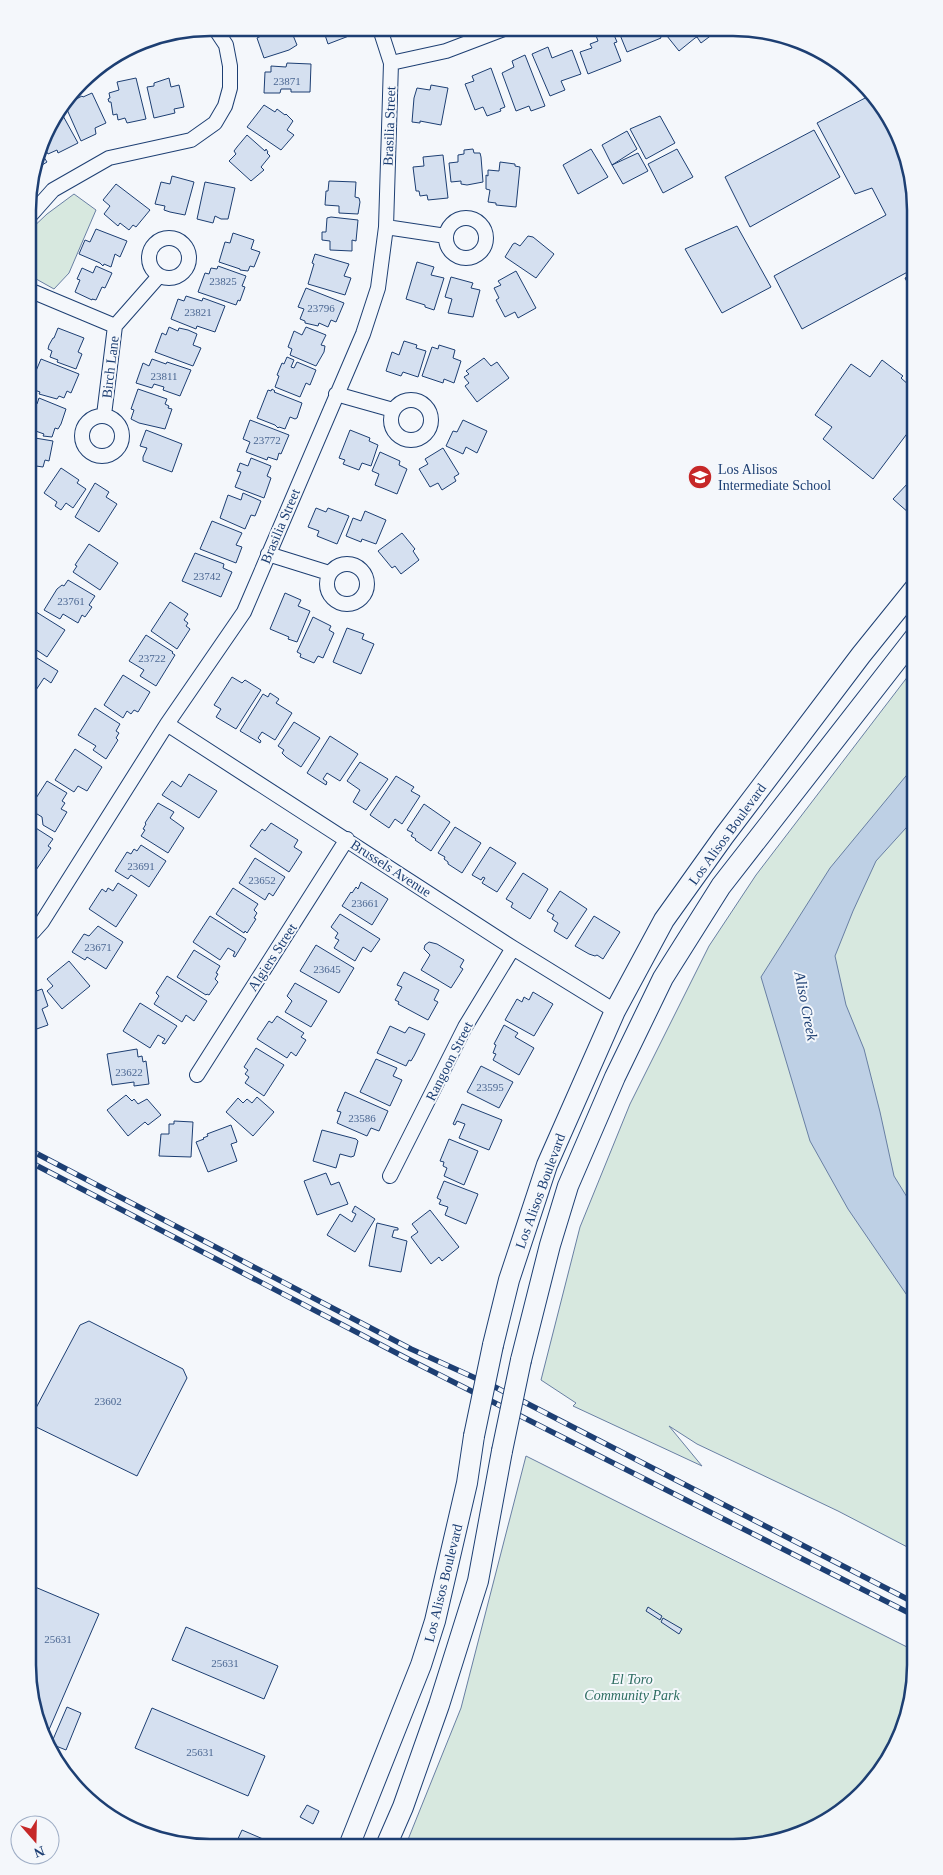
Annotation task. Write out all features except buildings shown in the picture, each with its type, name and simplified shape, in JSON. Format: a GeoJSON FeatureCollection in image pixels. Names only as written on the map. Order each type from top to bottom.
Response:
{"type":"FeatureCollection","features":[{"type":"Feature","properties":{"kind":"main road","name":"Los Alisos Boulevard"},"geometry":{"type":"LineString","coordinates":[[352,1839],[421,1666],[435,1621],[467,1483],[474,1436],[509,1280],[547,1165],[615,1011],[664,920],[724,836],[860,655],[907,598]]}},
{"type":"Feature","properties":{"kind":"main road","name":"Los Alisos Boulevard"},"geometry":{"type":"LineString","coordinates":[[389,1839],[403,1808],[439,1705],[478,1581],[521,1360],[550,1245],[568,1186],[614,1077],[664,978],[721,886],[907,648]]}},
{"type":"Feature","properties":{"kind":"street"},"geometry":{"type":"LineString","coordinates":[[391,63],[446,51],[484,36]]}},
{"type":"Feature","properties":{"kind":"street"},"geometry":{"type":"LineString","coordinates":[[37,208],[53,190],[109,158],[191,140],[215,123],[225,106],[230,88],[230,66],[226,45],[221,37]]}},
{"type":"Feature","properties":{"kind":"street","name":"Brasilia Street"},"geometry":{"type":"LineString","coordinates":[[37,928],[167,724],[244,612],[363,334],[378,288],[386,227],[391,63],[383,37]]}},
{"type":"Feature","properties":{"kind":"street"},"geometry":{"type":"LineString","coordinates":[[386,227],[446,236]]}},
{"type":"Feature","properties":{"kind":"street","name":"Birch Lane"},"geometry":{"type":"LineString","coordinates":[[104,415],[115,326],[159,276]]}},
{"type":"Feature","properties":{"kind":"street"},"geometry":{"type":"LineString","coordinates":[[37,293],[115,326]]}},
{"type":"Feature","properties":{"kind":"street"},"geometry":{"type":"LineString","coordinates":[[336,394],[393,410]]}},
{"type":"Feature","properties":{"kind":"street"},"geometry":{"type":"LineString","coordinates":[[268,554],[329,573]]}},
{"type":"Feature","properties":{"kind":"street","name":"Brussels Avenue"},"geometry":{"type":"LineString","coordinates":[[167,724],[513,948],[615,1011]]}},
{"type":"Feature","properties":{"kind":"street","name":"Algiers Street"},"geometry":{"type":"LineString","coordinates":[[197,1075],[347,839]]}},
{"type":"Feature","properties":{"kind":"street","name":"Rangoon Street"},"geometry":{"type":"LineString","coordinates":[[390,1176],[465,1027],[513,948]]}},
{"type":"Feature","properties":{"kind":"green space"},"geometry":{"type":"Polygon","coordinates":[[[74,194],[96,210],[69,273],[54,289],[37,279],[37,223],[74,194]]]}},
{"type":"Feature","properties":{"kind":"green space"},"geometry":{"type":"Polygon","coordinates":[[[907,678],[906,1546],[838,1511],[697,1444],[669,1426],[702,1466],[573,1406],[576,1403],[541,1380],[580,1227],[630,1104],[709,946],[756,875],[907,678]]]}},
{"type":"Feature","properties":{"kind":"green space","name":"El Toro Community Park"},"geometry":{"type":"Polygon","coordinates":[[[526,1456],[906,1646],[906,1676],[898,1721],[883,1752],[871,1771],[839,1803],[820,1815],[789,1830],[767,1835],[733,1839],[408,1839],[461,1708],[526,1456]]]}},
{"type":"Feature","properties":{"kind":"water","name":"Aliso Creek"},"geometry":{"type":"Polygon","coordinates":[[[907,775],[907,827],[876,861],[835,956],[846,1005],[864,1049],[894,1176],[906,1196],[906,1294],[848,1209],[810,1141],[761,977],[830,868],[907,775]]]}},
{"type":"Feature","properties":{"kind":"railway"},"geometry":{"type":"LineString","coordinates":[[36,1153],[411,1349],[493,1386],[906,1598]]}},
{"type":"Feature","properties":{"kind":"railway"},"geometry":{"type":"LineString","coordinates":[[36,1165],[408,1359],[906,1611]]}},
{"type":"Feature","properties":{"kind":"place","name":"Los Alisos Intermediate School"},"geometry":{"type":"Point","coordinates":[700,477]}}]}
